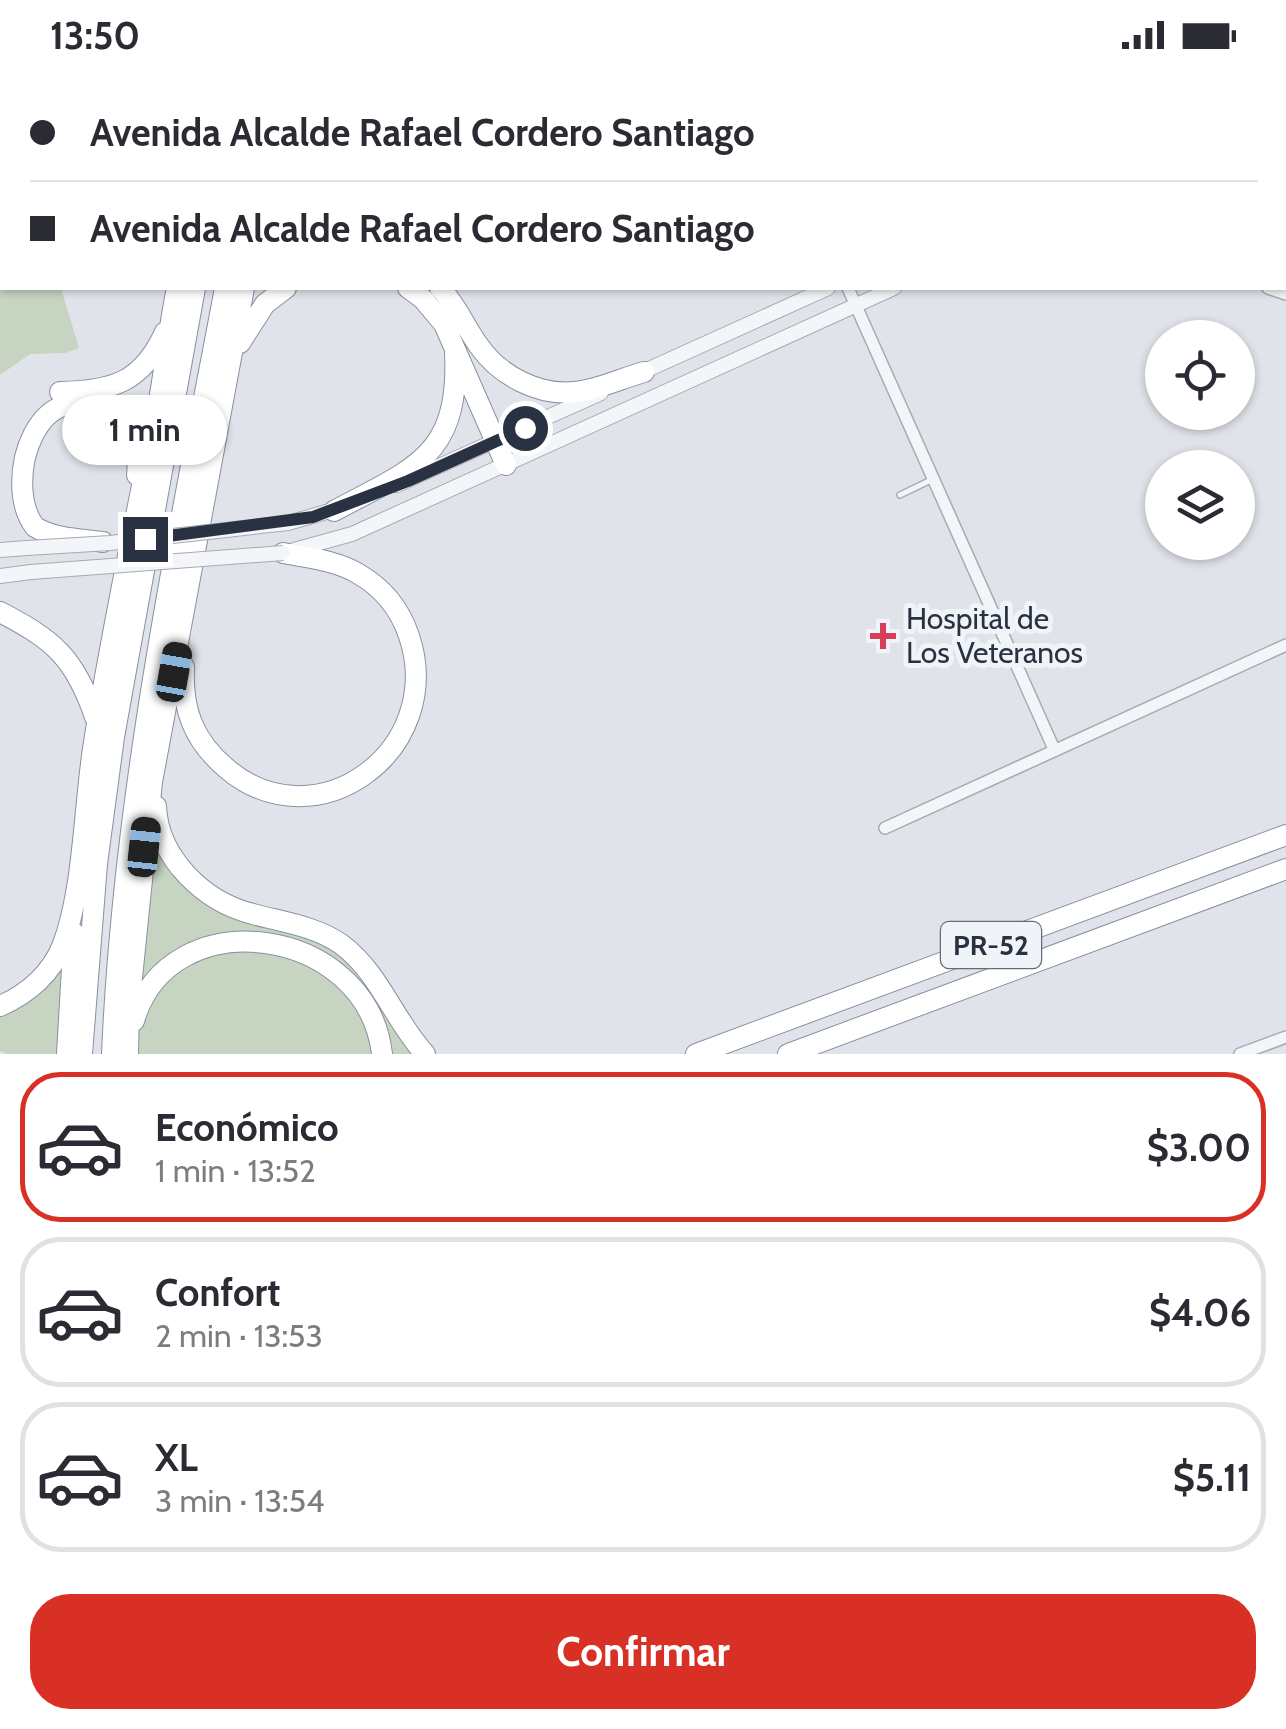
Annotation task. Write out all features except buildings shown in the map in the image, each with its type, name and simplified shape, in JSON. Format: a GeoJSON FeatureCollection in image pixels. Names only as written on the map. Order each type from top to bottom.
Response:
{"type":"FeatureCollection","features":[{"type":"Feature","properties":{"kind":"highway"},"geometry":{"type":"LineString","coordinates":[[0,1006],[45,974],[62,946],[72,916],[118,596],[169,346],[176,290]]}},
{"type":"Feature","properties":{"kind":"highway"},"geometry":{"type":"LineString","coordinates":[[82,1054],[97,864],[114,737],[195,290]]}},
{"type":"Feature","properties":{"kind":"highway"},"geometry":{"type":"LineString","coordinates":[[112,1054],[116,950],[142,740],[225,290]]}},
{"type":"Feature","properties":{"kind":"highway"},"geometry":{"type":"LineString","coordinates":[[129,1043],[144,847],[244,290]]}},
{"type":"Feature","properties":{"kind":"highway"},"geometry":{"type":"LineString","coordinates":[[232,358],[264,304],[283,290]]}},
{"type":"Feature","properties":{"kind":"highway"},"geometry":{"type":"LineString","coordinates":[[410,290],[437,314],[506,465]]}},
{"type":"Feature","properties":{"kind":"highway"},"geometry":{"type":"LineString","coordinates":[[442,290],[490,359],[516,380],[577,392],[644,372]]}},
{"type":"Feature","properties":{"kind":"highway"},"geometry":{"type":"LineString","coordinates":[[26,406],[51,394],[105,389],[132,376],[154,355],[170,322]]}},
{"type":"Feature","properties":{"kind":"highway"},"geometry":{"type":"LineString","coordinates":[[334,511],[412,468],[439,441],[454,401],[455,351]]}},
{"type":"Feature","properties":{"kind":"highway"},"geometry":{"type":"LineString","coordinates":[[110,543],[55,535],[32,526],[16,510],[4,475],[5,456],[12,438],[29,419],[59,406],[78,405],[104,413],[127,434],[138,466],[136,513]]}},
{"type":"Feature","properties":{"kind":"highway"},"geometry":{"type":"LineString","coordinates":[[186,605],[184,705],[200,740],[216,760],[242,781],[284,795],[316,794],[347,786],[387,756],[405,729],[416,698],[412,647],[392,602],[370,581],[324,560],[283,553]]}},
{"type":"Feature","properties":{"kind":"highway"},"geometry":{"type":"LineString","coordinates":[[0,612],[41,634],[68,658],[82,682],[97,724]]}},
{"type":"Feature","properties":{"kind":"highway"},"geometry":{"type":"LineString","coordinates":[[158,758],[158,824],[184,872],[227,905],[314,930],[340,944],[376,979],[425,1054]]}},
{"type":"Feature","properties":{"kind":"highway","name":"PR-52"},"geometry":{"type":"LineString","coordinates":[[697,1053],[1286,835]]}},
{"type":"Feature","properties":{"kind":"highway","name":"PR-52"},"geometry":{"type":"LineString","coordinates":[[788,1054],[1286,869]]}},
{"type":"Feature","properties":{"kind":"highway"},"geometry":{"type":"LineString","coordinates":[[67,1054],[72,916]]}},
{"type":"Feature","properties":{"kind":"highway"},"geometry":{"type":"LineString","coordinates":[[129,1043],[145,996],[178,963],[224,944],[262,941],[306,953],[346,979],[372,1017],[382,1054]]}},
{"type":"Feature","properties":{"kind":"street"},"geometry":{"type":"LineString","coordinates":[[0,550],[110,543],[288,522],[334,511],[496,442],[824,290]]}},
{"type":"Feature","properties":{"kind":"street"},"geometry":{"type":"LineString","coordinates":[[849,290],[1054,750]]}},
{"type":"Feature","properties":{"kind":"street"},"geometry":{"type":"LineString","coordinates":[[0,576],[283,553],[352,534],[890,290]]}},
{"type":"Feature","properties":{"kind":"street"},"geometry":{"type":"LineString","coordinates":[[885,828],[1286,645]]}},
{"type":"Feature","properties":{"kind":"street"},"geometry":{"type":"LineString","coordinates":[[1240,1054],[1286,1037]]}},
{"type":"Feature","properties":{"kind":"lane"},"geometry":{"type":"LineString","coordinates":[[900,495],[933,478]]}},
{"type":"Feature","properties":{"kind":"green space"},"geometry":{"type":"Polygon","coordinates":[[[0,290],[62,290],[79,348],[65,353],[30,354],[0,375],[0,290]]]}},
{"type":"Feature","properties":{"kind":"green space"},"geometry":{"type":"Polygon","coordinates":[[[152,846],[160,846],[166,859],[347,957],[415,1054],[390,1054],[371,999],[358,982],[326,954],[283,937],[258,934],[149,982],[140,981],[152,846]]]}},
{"type":"Feature","properties":{"kind":"green space"},"geometry":{"type":"Polygon","coordinates":[[[224,949],[298,954],[357,1002],[376,1054],[136,1054],[144,1016],[162,988],[189,966],[224,949]]]}},
{"type":"Feature","properties":{"kind":"green space"},"geometry":{"type":"Polygon","coordinates":[[[58,970],[64,973],[61,1054],[0,1051],[0,1012],[58,970]]]}},
{"type":"Feature","properties":{"kind":"place","name":"Hospital de Los Veteranos"},"geometry":{"type":"Point","coordinates":[883,636]}},
{"type":"Feature","properties":{"kind":"route"},"geometry":{"type":"LineString","coordinates":[[145,539],[288,522],[334,511],[525,428]]}}]}
